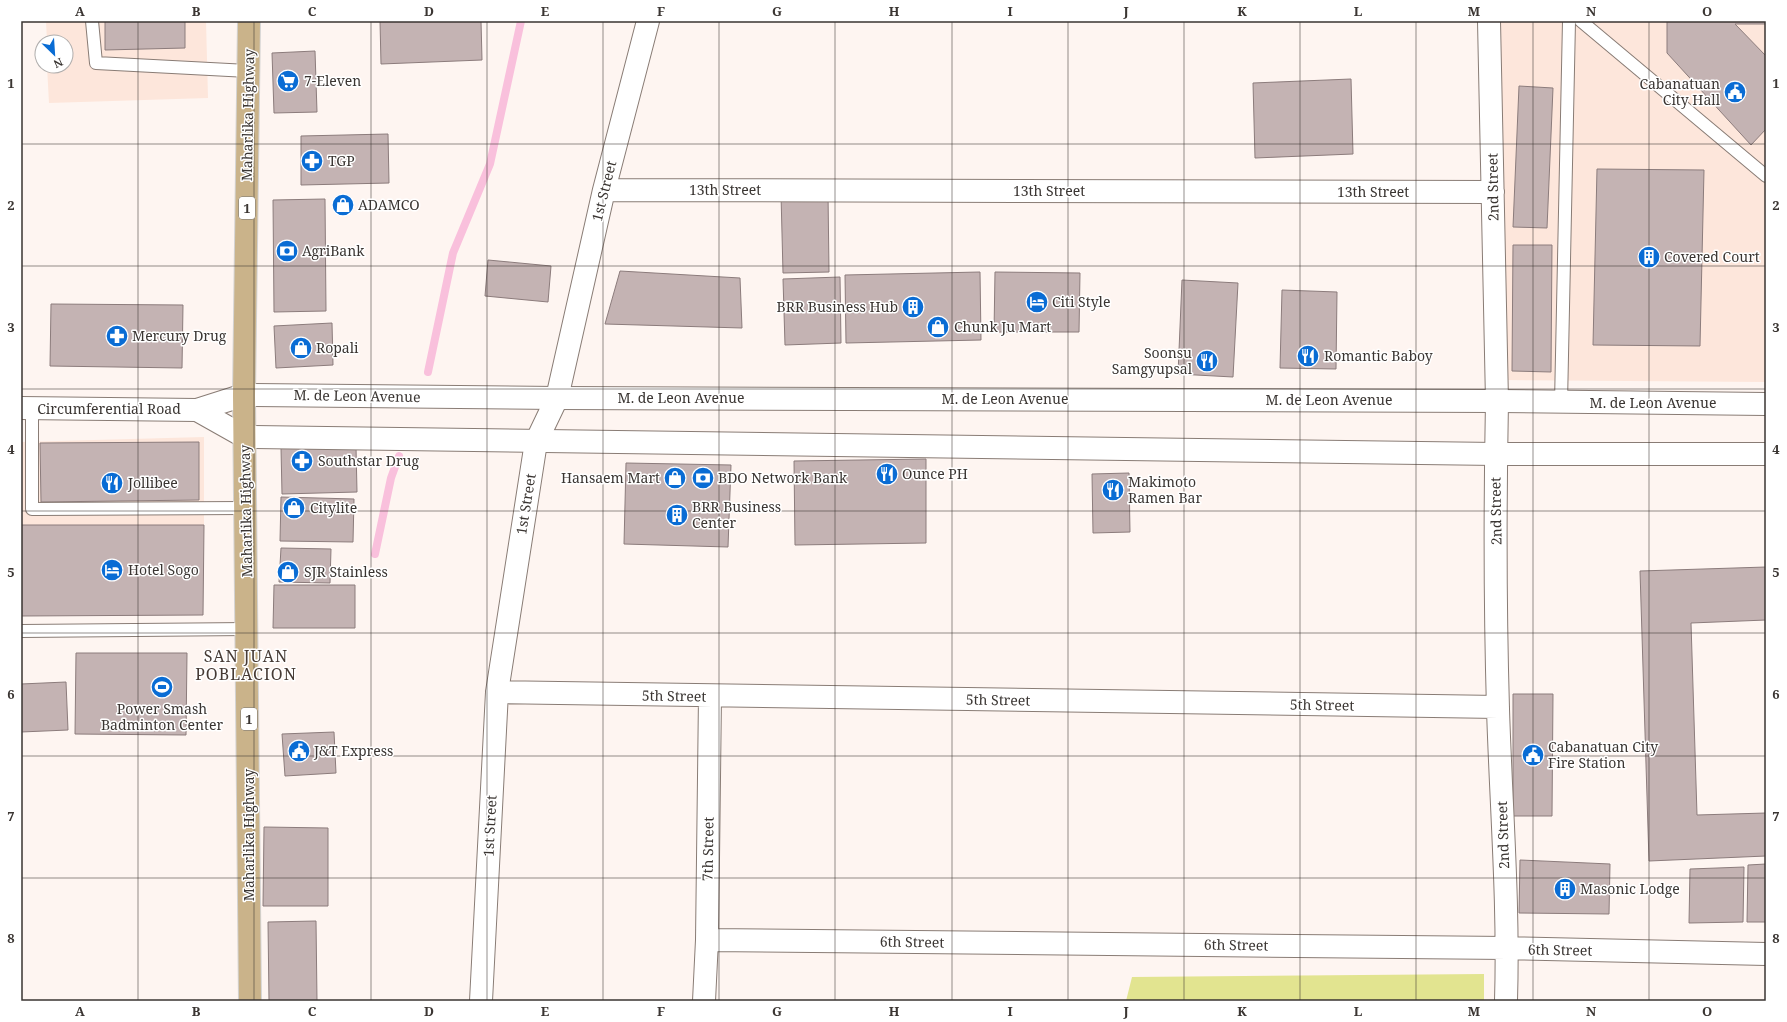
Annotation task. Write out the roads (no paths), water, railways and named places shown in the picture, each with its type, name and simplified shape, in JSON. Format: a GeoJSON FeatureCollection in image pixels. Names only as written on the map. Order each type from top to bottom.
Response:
{"type":"FeatureCollection","features":[{"type":"Feature","properties":{"kind":"main road","name":"Maharlika Highway"},"geometry":{"type":"LineString","coordinates":[[249,21],[244,394],[248,629],[250,1001]]}},
{"type":"Feature","properties":{"kind":"street","name":"1st Street"},"geometry":{"type":"LineString","coordinates":[[481,1001],[497,692],[536,442],[557,398],[604,190],[648,21]]}},
{"type":"Feature","properties":{"kind":"street","name":"2nd Street"},"geometry":{"type":"LineString","coordinates":[[1489,21],[1497,401],[1498,707],[1507,948],[1506,1001]]}},
{"type":"Feature","properties":{"kind":"street","name":"13th Street"},"geometry":{"type":"LineString","coordinates":[[604,190],[1493,192]]}},
{"type":"Feature","properties":{"kind":"street","name":"M. de Leon Avenue"},"geometry":{"type":"LineString","coordinates":[[244,394],[557,398],[1497,401],[1560,403],[1766,404]]}},
{"type":"Feature","properties":{"kind":"street","name":"Circumferential Road"},"geometry":{"type":"LineString","coordinates":[[27,408],[197,410],[244,394]]}},
{"type":"Feature","properties":{"kind":"street","name":"Circumferential Road"},"geometry":{"type":"LineString","coordinates":[[197,410],[245,437]]}},
{"type":"Feature","properties":{"kind":"street"},"geometry":{"type":"LineString","coordinates":[[245,437],[1496,454],[1766,454]]}},
{"type":"Feature","properties":{"kind":"street","name":"5th Street"},"geometry":{"type":"LineString","coordinates":[[497,692],[1498,707]]}},
{"type":"Feature","properties":{"kind":"street","name":"7th Street"},"geometry":{"type":"LineString","coordinates":[[704,1001],[707,940],[710,696]]}},
{"type":"Feature","properties":{"kind":"street","name":"6th Street"},"geometry":{"type":"LineString","coordinates":[[707,940],[1507,948],[1766,954]]}},
{"type":"Feature","properties":{"kind":"lane"},"geometry":{"type":"LineString","coordinates":[[92,21],[96,63],[248,71]]}},
{"type":"Feature","properties":{"kind":"lane"},"geometry":{"type":"LineString","coordinates":[[1560,403],[1569,21]]}},
{"type":"Feature","properties":{"kind":"lane"},"geometry":{"type":"LineString","coordinates":[[1581,21],[1766,176]]}},
{"type":"Feature","properties":{"kind":"lane"},"geometry":{"type":"LineString","coordinates":[[27,408],[32,509],[246,508]]}},
{"type":"Feature","properties":{"kind":"lane"},"geometry":{"type":"LineString","coordinates":[[21,631],[248,629]]}},
{"type":"Feature","properties":{"kind":"waterway"},"geometry":{"type":"LineString","coordinates":[[428,372],[453,253],[490,164],[521,21]]}},
{"type":"Feature","properties":{"kind":"waterway"},"geometry":{"type":"LineString","coordinates":[[375,554],[391,478],[399,456]]}},
{"type":"Feature","properties":{"kind":"place","name":"7-Eleven"},"geometry":{"type":"Point","coordinates":[288,81]}},
{"type":"Feature","properties":{"kind":"place","name":"Cabanatuan City Hall"},"geometry":{"type":"Point","coordinates":[1735,92]}},
{"type":"Feature","properties":{"kind":"place","name":"TGP"},"geometry":{"type":"Point","coordinates":[312,161]}},
{"type":"Feature","properties":{"kind":"place","name":"ADAMCO"},"geometry":{"type":"Point","coordinates":[343,205]}},
{"type":"Feature","properties":{"kind":"place","name":"AgriBank"},"geometry":{"type":"Point","coordinates":[287,251]}},
{"type":"Feature","properties":{"kind":"place","name":"Covered Court"},"geometry":{"type":"Point","coordinates":[1649,257]}},
{"type":"Feature","properties":{"kind":"place","name":"Citi Style"},"geometry":{"type":"Point","coordinates":[1037,302]}},
{"type":"Feature","properties":{"kind":"place","name":"BRR Business Hub"},"geometry":{"type":"Point","coordinates":[913,307]}},
{"type":"Feature","properties":{"kind":"place","name":"Chunk Ju Mart"},"geometry":{"type":"Point","coordinates":[938,327]}},
{"type":"Feature","properties":{"kind":"place","name":"Mercury Drug"},"geometry":{"type":"Point","coordinates":[117,336]}},
{"type":"Feature","properties":{"kind":"place","name":"Ropali"},"geometry":{"type":"Point","coordinates":[301,348]}},
{"type":"Feature","properties":{"kind":"place","name":"Romantic Baboy"},"geometry":{"type":"Point","coordinates":[1308,356]}},
{"type":"Feature","properties":{"kind":"place","name":"Soonsu Samgyupsal"},"geometry":{"type":"Point","coordinates":[1207,361]}},
{"type":"Feature","properties":{"kind":"place","name":"Southstar Drug"},"geometry":{"type":"Point","coordinates":[302,461]}},
{"type":"Feature","properties":{"kind":"place","name":"Ounce PH"},"geometry":{"type":"Point","coordinates":[887,474]}},
{"type":"Feature","properties":{"kind":"place","name":"Hansaem Mart"},"geometry":{"type":"Point","coordinates":[675,478]}},
{"type":"Feature","properties":{"kind":"place","name":"BDO Network Bank"},"geometry":{"type":"Point","coordinates":[703,478]}},
{"type":"Feature","properties":{"kind":"place","name":"Jollibee"},"geometry":{"type":"Point","coordinates":[112,483]}},
{"type":"Feature","properties":{"kind":"place","name":"Makimoto Ramen Bar"},"geometry":{"type":"Point","coordinates":[1113,490]}},
{"type":"Feature","properties":{"kind":"place","name":"Citylite"},"geometry":{"type":"Point","coordinates":[294,508]}},
{"type":"Feature","properties":{"kind":"place","name":"BRR Business Center"},"geometry":{"type":"Point","coordinates":[677,515]}},
{"type":"Feature","properties":{"kind":"place","name":"Hotel Sogo"},"geometry":{"type":"Point","coordinates":[112,570]}},
{"type":"Feature","properties":{"kind":"place","name":"SJR Stainless"},"geometry":{"type":"Point","coordinates":[288,572]}},
{"type":"Feature","properties":{"kind":"place","name":"Power Smash Badminton Center"},"geometry":{"type":"Point","coordinates":[162,687]}},
{"type":"Feature","properties":{"kind":"place","name":"J&T Express"},"geometry":{"type":"Point","coordinates":[299,751]}},
{"type":"Feature","properties":{"kind":"place","name":"Cabanatuan City Fire Station"},"geometry":{"type":"Point","coordinates":[1533,755]}},
{"type":"Feature","properties":{"kind":"place","name":"Masonic Lodge"},"geometry":{"type":"Point","coordinates":[1565,889]}},
{"type":"Feature","properties":{"kind":"district","name":"SAN JUAN POBLACION"},"geometry":{"type":"Point","coordinates":[246,665]}}]}
